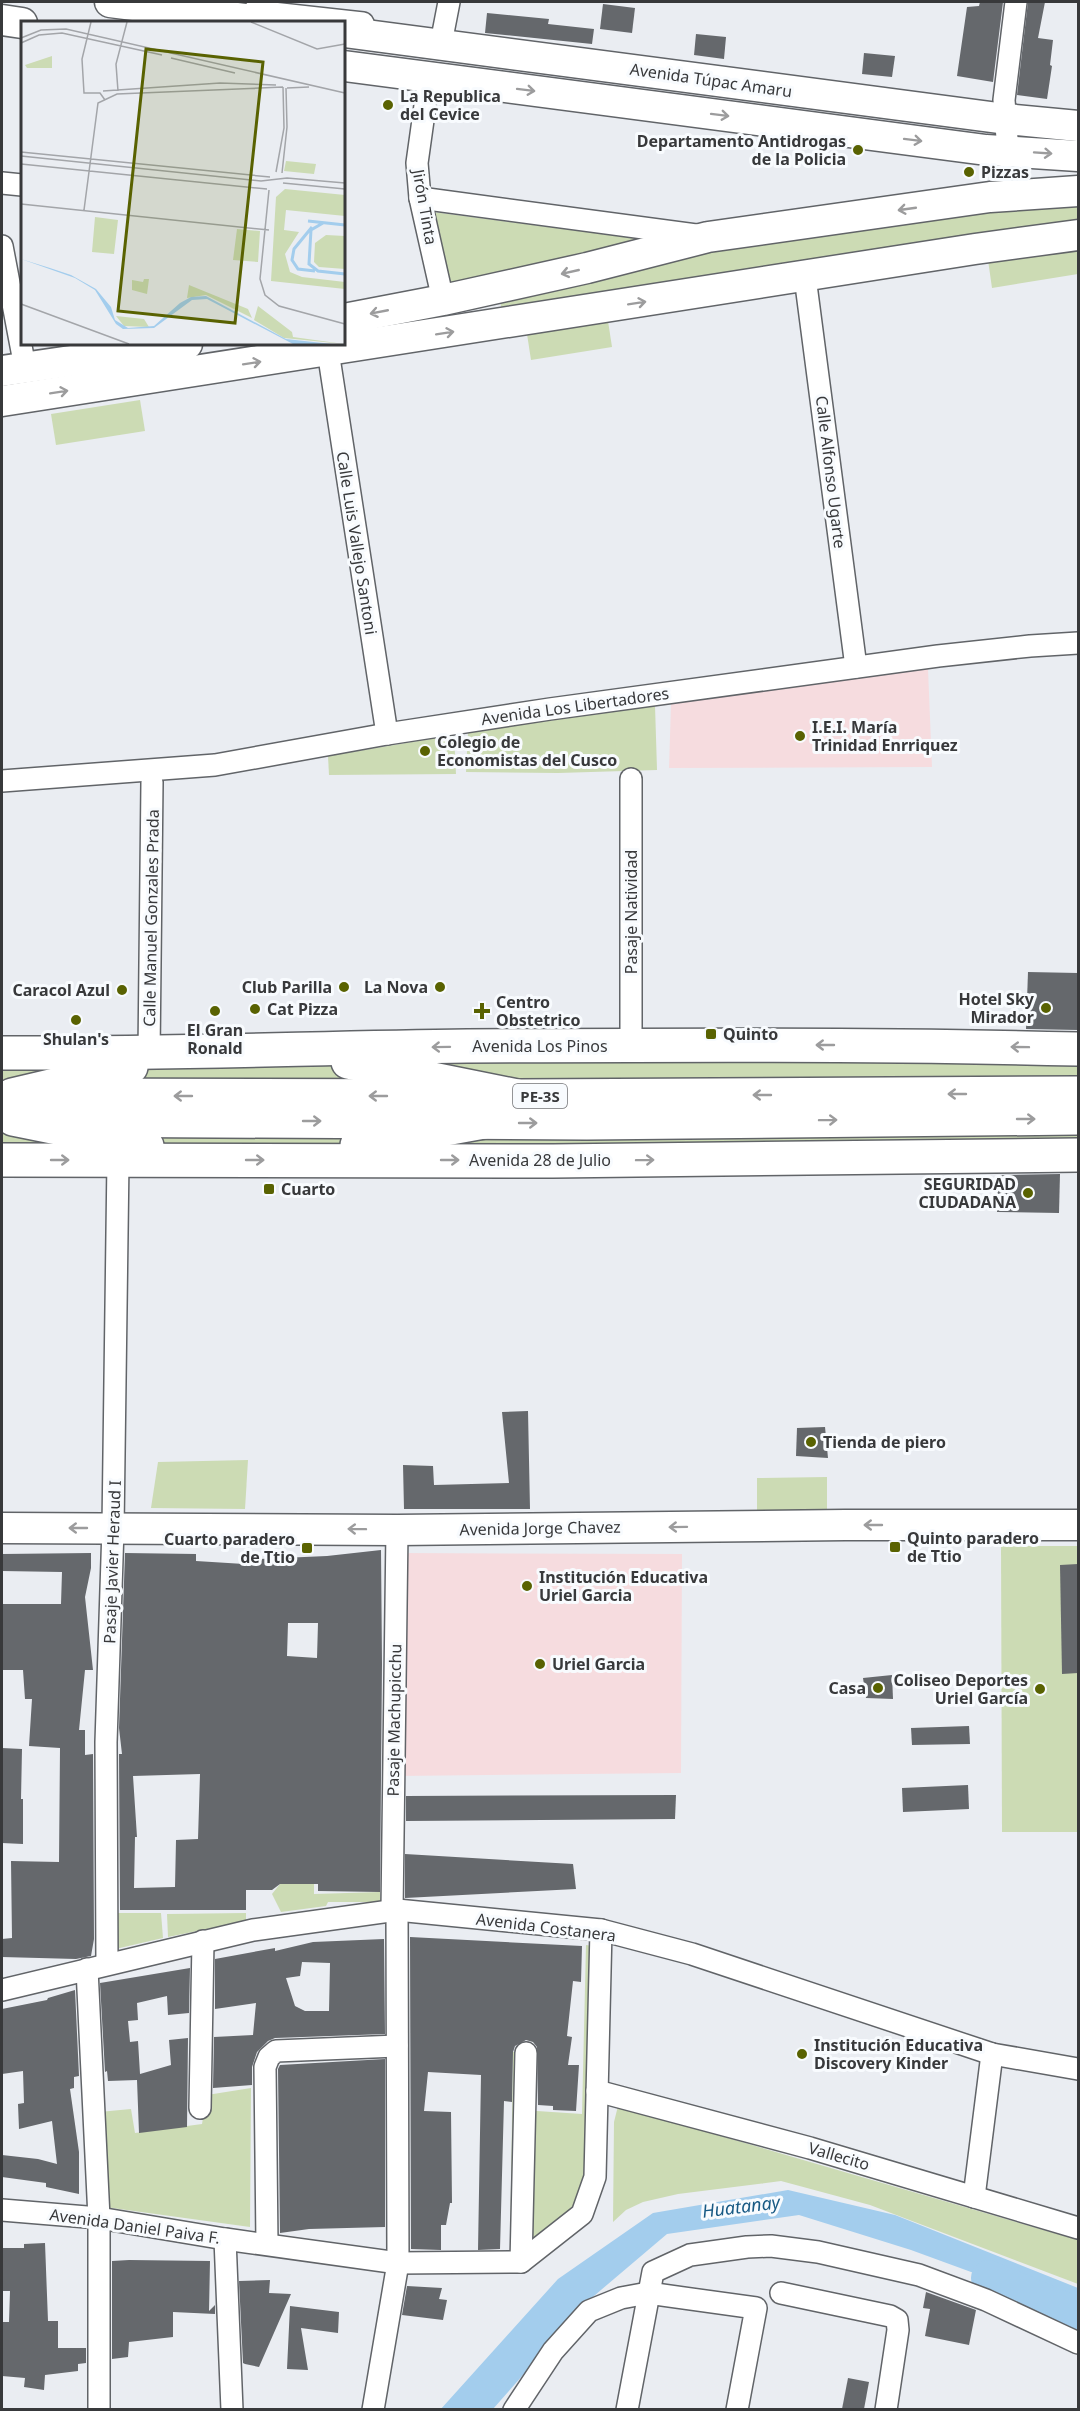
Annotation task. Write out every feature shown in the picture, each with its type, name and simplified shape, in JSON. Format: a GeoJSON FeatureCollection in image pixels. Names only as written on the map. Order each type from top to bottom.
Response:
{"type":"FeatureCollection","features":[{"type":"Feature","properties":{"kind":"main road","name":"Avenida Los Pinos"},"geometry":{"type":"LineString","coordinates":[[2,1053],[149,1054],[632,1046],[947,1045],[1078,1049]]}},
{"type":"Feature","properties":{"kind":"main road"},"geometry":{"type":"LineString","coordinates":[[290,1051],[517,1096]]}},
{"type":"Feature","properties":{"kind":"main road"},"geometry":{"type":"LineString","coordinates":[[7,1107],[117,1069],[239,1052]]}},
{"type":"Feature","properties":{"kind":"main road","name":"PE-3S"},"geometry":{"type":"LineString","coordinates":[[7,1107],[517,1096],[1078,1093]]}},
{"type":"Feature","properties":{"kind":"main road"},"geometry":{"type":"LineString","coordinates":[[7,1107],[220,1160]]}},
{"type":"Feature","properties":{"kind":"main road","name":"PE-3S"},"geometry":{"type":"LineString","coordinates":[[7,1107],[484,1122],[1078,1119]]}},
{"type":"Feature","properties":{"kind":"main road"},"geometry":{"type":"LineString","coordinates":[[291,1160],[381,1140],[484,1122]]}},
{"type":"Feature","properties":{"kind":"main road","name":"Avenida 28 de Julio"},"geometry":{"type":"LineString","coordinates":[[2,1160],[553,1161],[1078,1155]]}},
{"type":"Feature","properties":{"kind":"street"},"geometry":{"type":"LineString","coordinates":[[172,2],[287,13],[990,104],[1006,119]]}},
{"type":"Feature","properties":{"kind":"street"},"geometry":{"type":"LineString","coordinates":[[443,33],[448,2]]}},
{"type":"Feature","properties":{"kind":"street"},"geometry":{"type":"LineString","coordinates":[[1014,195],[1004,151],[1006,119],[1004,100],[1016,2]]}},
{"type":"Feature","properties":{"kind":"street"},"geometry":{"type":"LineString","coordinates":[[130,8],[287,13]]}},
{"type":"Feature","properties":{"kind":"street"},"geometry":{"type":"LineString","coordinates":[[2,20],[21,23]]}},
{"type":"Feature","properties":{"kind":"street","name":"Avenida Túpac Amaru"},"geometry":{"type":"LineString","coordinates":[[345,32],[1006,119],[1078,126]]}},
{"type":"Feature","properties":{"kind":"street","name":"Avenida Túpac Amaru"},"geometry":{"type":"LineString","coordinates":[[345,66],[1004,151],[1078,156]]}},
{"type":"Feature","properties":{"kind":"street","name":"Jirón Tinta"},"geometry":{"type":"LineString","coordinates":[[429,77],[417,163],[420,198],[443,300]]}},
{"type":"Feature","properties":{"kind":"street"},"geometry":{"type":"LineString","coordinates":[[2,183],[21,185]]}},
{"type":"Feature","properties":{"kind":"street"},"geometry":{"type":"LineString","coordinates":[[345,319],[587,268],[708,237],[1014,195],[1073,191]]}},
{"type":"Feature","properties":{"kind":"street"},"geometry":{"type":"LineString","coordinates":[[420,198],[708,237]]}},
{"type":"Feature","properties":{"kind":"street"},"geometry":{"type":"LineString","coordinates":[[2,401],[975,249],[1078,236]]}},
{"type":"Feature","properties":{"kind":"street"},"geometry":{"type":"LineString","coordinates":[[2,246],[13,369],[170,345]]}},
{"type":"Feature","properties":{"kind":"street","name":"Calle Alfonso Ugarte"},"geometry":{"type":"LineString","coordinates":[[805,277],[856,667]]}},
{"type":"Feature","properties":{"kind":"street","name":"Calle Luis Vallejo Santoni"},"geometry":{"type":"LineString","coordinates":[[328,351],[387,734]]}},
{"type":"Feature","properties":{"kind":"street","name":"Avenida Los Libertadores"},"geometry":{"type":"LineString","coordinates":[[2,781],[215,765],[387,734],[550,709],[856,667],[1018,647],[1078,643]]}},
{"type":"Feature","properties":{"kind":"street","name":"Pasaje Natividad"},"geometry":{"type":"LineString","coordinates":[[631,779],[632,1046]]}},
{"type":"Feature","properties":{"kind":"street","name":"Calle Manuel Gonzales Prada"},"geometry":{"type":"LineString","coordinates":[[149,1054],[152,782]]}},
{"type":"Feature","properties":{"kind":"street","name":"Pasaje Javier Heraud I"},"geometry":{"type":"LineString","coordinates":[[99,2409],[97,1966],[113,1528],[118,1160]]}},
{"type":"Feature","properties":{"kind":"street","name":"Avenida Jorge Chavez"},"geometry":{"type":"LineString","coordinates":[[2,1528],[397,1530],[1078,1525]]}},
{"type":"Feature","properties":{"kind":"street","name":"Pasaje Machupicchu"},"geometry":{"type":"LineString","coordinates":[[373,2409],[398,2263],[394,1911],[397,1530]]}},
{"type":"Feature","properties":{"kind":"street","name":"Avenida Costanera"},"geometry":{"type":"LineString","coordinates":[[2,1990],[253,1930],[394,1911],[601,1930],[692,1954],[993,2054],[1078,2069]]}},
{"type":"Feature","properties":{"kind":"street"},"geometry":{"type":"LineString","coordinates":[[521,2262],[582,2214],[595,2177],[601,1930]]}},
{"type":"Feature","properties":{"kind":"street"},"geometry":{"type":"LineString","coordinates":[[200,2108],[203,1941]]}},
{"type":"Feature","properties":{"kind":"street"},"geometry":{"type":"LineString","coordinates":[[267,2244],[265,2067],[269,2057],[276,2051],[397,2046]]}},
{"type":"Feature","properties":{"kind":"street"},"geometry":{"type":"LineString","coordinates":[[521,2262],[526,2053]]}},
{"type":"Feature","properties":{"kind":"street"},"geometry":{"type":"LineString","coordinates":[[974,2197],[993,2054]]}},
{"type":"Feature","properties":{"kind":"street","name":"Vallecito"},"geometry":{"type":"LineString","coordinates":[[597,2091],[810,2148],[1078,2228]]}},
{"type":"Feature","properties":{"kind":"street","name":"Avenida Daniel Paiva F."},"geometry":{"type":"LineString","coordinates":[[2,2210],[99,2218],[225,2239],[398,2263],[521,2262]]}},
{"type":"Feature","properties":{"kind":"street"},"geometry":{"type":"LineString","coordinates":[[225,2239],[232,2409]]}},
{"type":"Feature","properties":{"kind":"street"},"geometry":{"type":"LineString","coordinates":[[627,2409],[652,2272],[690,2255],[747,2247],[782,2247],[818,2252],[919,2275],[986,2300],[1078,2343]]}},
{"type":"Feature","properties":{"kind":"street"},"geometry":{"type":"LineString","coordinates":[[514,2409],[553,2351],[589,2311],[621,2298],[648,2293],[756,2308],[737,2409]]}},
{"type":"Feature","properties":{"kind":"street"},"geometry":{"type":"LineString","coordinates":[[781,2293],[890,2316],[897,2320],[898,2330],[886,2409]]}},
{"type":"Feature","properties":{"kind":"shaded area","name":"I.E.I. María Trinidad Enrriquez"},"geometry":{"type":"Polygon","coordinates":[[[928,669],[932,767],[669,768],[671,704],[928,669]]]}},
{"type":"Feature","properties":{"kind":"shaded area","name":"Uriel Garcia"},"geometry":{"type":"Polygon","coordinates":[[[398,1553],[682,1554],[681,1773],[397,1776],[398,1553]]]}},
{"type":"Feature","properties":{"kind":"green space"},"geometry":{"type":"Polygon","coordinates":[[[1078,196],[1078,223],[502,312],[500,301],[719,245],[1078,196]]]}},
{"type":"Feature","properties":{"kind":"green space"},"geometry":{"type":"Polygon","coordinates":[[[433,212],[648,240],[449,285],[433,212]]]}},
{"type":"Feature","properties":{"kind":"green space"},"geometry":{"type":"Polygon","coordinates":[[[1078,246],[1078,274],[992,288],[988,260],[1078,246]]]}},
{"type":"Feature","properties":{"kind":"green space"},"geometry":{"type":"Polygon","coordinates":[[[608,321],[612,347],[531,360],[527,334],[608,321]]]}},
{"type":"Feature","properties":{"kind":"green space"},"geometry":{"type":"Polygon","coordinates":[[[140,400],[145,431],[56,445],[51,414],[140,400]]]}},
{"type":"Feature","properties":{"kind":"green space"},"geometry":{"type":"Polygon","coordinates":[[[655,706],[657,770],[558,773],[466,772],[468,732],[655,706]]]}},
{"type":"Feature","properties":{"kind":"green space"},"geometry":{"type":"Polygon","coordinates":[[[454,735],[456,774],[329,775],[328,756],[454,735]]]}},
{"type":"Feature","properties":{"kind":"green space"},"geometry":{"type":"Polygon","coordinates":[[[1078,1060],[1078,1079],[2,1082],[2,1065],[1078,1060]]]}},
{"type":"Feature","properties":{"kind":"green space"},"geometry":{"type":"Polygon","coordinates":[[[1078,1127],[1078,1142],[2,1145],[2,1128],[1078,1127]]]}},
{"type":"Feature","properties":{"kind":"green space"},"geometry":{"type":"Polygon","coordinates":[[[248,1460],[245,1509],[151,1508],[158,1462],[248,1460]]]}},
{"type":"Feature","properties":{"kind":"green space"},"geometry":{"type":"Polygon","coordinates":[[[827,1477],[827,1510],[757,1511],[757,1478],[827,1477]]]}},
{"type":"Feature","properties":{"kind":"green space","name":"Coliseo Deportes Uriel García"},"geometry":{"type":"Polygon","coordinates":[[[1001,1546],[1078,1546],[1078,1832],[1002,1832],[1001,1546]]]}},
{"type":"Feature","properties":{"kind":"green space"},"geometry":{"type":"Polygon","coordinates":[[[280,1884],[314,1884],[314,1894],[380,1892],[381,1902],[328,1902],[326,1906],[281,1912],[272,1894],[280,1884]]]}},
{"type":"Feature","properties":{"kind":"green space"},"geometry":{"type":"Polygon","coordinates":[[[112,1913],[161,1913],[163,1938],[111,1950],[112,1913]]]}},
{"type":"Feature","properties":{"kind":"green space"},"geometry":{"type":"Polygon","coordinates":[[[246,1913],[246,1921],[168,1937],[167,1914],[246,1913]]]}},
{"type":"Feature","properties":{"kind":"green space"},"geometry":{"type":"Polygon","coordinates":[[[586,1945],[602,1947],[591,2214],[535,2248],[510,2250],[513,2052],[522,2052],[522,2110],[582,2114],[586,1945]]]}},
{"type":"Feature","properties":{"kind":"green space"},"geometry":{"type":"Polygon","coordinates":[[[251,2088],[250,2227],[105,2207],[99,2112],[131,2109],[135,2133],[202,2124],[207,2095],[251,2088]]]}},
{"type":"Feature","properties":{"kind":"green space"},"geometry":{"type":"Polygon","coordinates":[[[618,2106],[1078,2240],[1078,2284],[870,2205],[781,2181],[678,2194],[643,2202],[626,2210],[613,2222],[614,2122],[618,2106]]]}},
{"type":"Feature","properties":{"kind":"water"},"geometry":{"type":"Polygon","coordinates":[[[788,2190],[895,2215],[1078,2288],[1078,2315],[911,2250],[799,2215],[667,2234],[588,2301],[493,2409],[440,2410],[558,2279],[653,2213],[788,2190]]]}},
{"type":"Feature","properties":{"kind":"building"},"geometry":{"type":"Polygon","coordinates":[[[980,2],[1003,2],[993,82],[957,76],[967,7],[979,6],[980,2]]]}},
{"type":"Feature","properties":{"kind":"building"},"geometry":{"type":"Polygon","coordinates":[[[1028,2],[1045,2],[1038,38],[1053,40],[1047,99],[1017,95],[1028,2]]]}},
{"type":"Feature","properties":{"kind":"building"},"geometry":{"type":"Polygon","coordinates":[[[603,4],[635,8],[632,33],[600,29],[603,4]]]}},
{"type":"Feature","properties":{"kind":"building"},"geometry":{"type":"Polygon","coordinates":[[[487,13],[549,19],[548,24],[594,29],[592,44],[485,33],[487,13]]]}},
{"type":"Feature","properties":{"kind":"building"},"geometry":{"type":"Polygon","coordinates":[[[696,34],[726,37],[724,59],[694,55],[696,34]]]}},
{"type":"Feature","properties":{"kind":"building"},"geometry":{"type":"Polygon","coordinates":[[[864,53],[895,56],[892,77],[862,74],[864,53]]]}},
{"type":"Feature","properties":{"kind":"building"},"geometry":{"type":"Polygon","coordinates":[[[1028,972],[1078,973],[1078,1030],[1026,1029],[1028,972]]]}},
{"type":"Feature","properties":{"kind":"building","name":"SEGURIDAD CIUDADANA"},"geometry":{"type":"Polygon","coordinates":[[[1060,1174],[1059,1213],[997,1212],[998,1175],[1060,1174]]]}},
{"type":"Feature","properties":{"kind":"building"},"geometry":{"type":"Polygon","coordinates":[[[528,1411],[530,1509],[404,1509],[403,1465],[433,1466],[434,1485],[509,1483],[502,1412],[528,1411]]]}},
{"type":"Feature","properties":{"kind":"building","name":"Tienda de piero"},"geometry":{"type":"Polygon","coordinates":[[[825,1427],[828,1458],[796,1456],[797,1428],[825,1427]]]}},
{"type":"Feature","properties":{"kind":"building"},"geometry":{"type":"Polygon","coordinates":[[[381,1550],[380,1892],[318,1891],[318,1884],[280,1884],[272,1890],[246,1890],[246,1910],[120,1910],[119,1754],[122,1754],[119,1728],[125,1553],[196,1554],[196,1561],[259,1565],[259,1559],[327,1556],[381,1550]],[[288,1623],[287,1656],[317,1658],[318,1623],[288,1623]],[[200,1774],[133,1776],[137,1837],[135,1837],[134,1888],[175,1887],[176,1840],[198,1839],[200,1774]]]}},
{"type":"Feature","properties":{"kind":"building"},"geometry":{"type":"Polygon","coordinates":[[[91,1553],[91,1568],[85,1597],[93,1670],[85,1670],[79,1730],[85,1730],[85,1755],[93,1754],[94,1939],[91,1956],[76,1959],[2,1957],[2,1939],[12,1938],[11,1861],[59,1862],[60,1748],[29,1746],[32,1699],[25,1699],[23,1670],[2,1670],[2,1604],[61,1604],[62,1572],[2,1571],[2,1554],[91,1553]]]}},
{"type":"Feature","properties":{"kind":"building"},"geometry":{"type":"Polygon","coordinates":[[[1078,1564],[1078,1673],[1062,1674],[1060,1565],[1078,1564]]]}},
{"type":"Feature","properties":{"kind":"building","name":"Casa"},"geometry":{"type":"Polygon","coordinates":[[[892,1675],[893,1699],[866,1698],[863,1678],[892,1675]]]}},
{"type":"Feature","properties":{"kind":"building"},"geometry":{"type":"Polygon","coordinates":[[[969,1726],[970,1744],[912,1745],[911,1728],[969,1726]]]}},
{"type":"Feature","properties":{"kind":"building"},"geometry":{"type":"Polygon","coordinates":[[[2,1748],[22,1749],[23,1844],[2,1843],[2,1748]]]}},
{"type":"Feature","properties":{"kind":"building"},"geometry":{"type":"Polygon","coordinates":[[[968,1785],[969,1809],[903,1812],[902,1788],[968,1785]]]}},
{"type":"Feature","properties":{"kind":"building"},"geometry":{"type":"Polygon","coordinates":[[[676,1795],[675,1819],[406,1821],[406,1796],[676,1795]]]}},
{"type":"Feature","properties":{"kind":"building"},"geometry":{"type":"Polygon","coordinates":[[[405,1854],[573,1864],[576,1889],[405,1898],[405,1854]]]}},
{"type":"Feature","properties":{"kind":"building"},"geometry":{"type":"Polygon","coordinates":[[[410,1937],[582,1946],[581,1982],[573,1981],[567,2036],[572,2037],[568,2065],[579,2065],[576,2111],[553,2110],[553,2106],[538,2105],[537,2047],[533,2042],[526,2040],[515,2046],[513,2052],[512,2102],[504,2101],[500,2249],[478,2250],[481,2075],[428,2072],[424,2111],[451,2112],[452,2203],[450,2203],[446,2225],[441,2225],[441,2250],[411,2249],[410,1937]]]}},
{"type":"Feature","properties":{"kind":"building"},"geometry":{"type":"Polygon","coordinates":[[[384,1939],[385,2034],[275,2038],[268,2041],[257,2052],[252,2067],[252,2085],[213,2088],[214,2037],[253,2035],[256,2003],[215,2009],[215,1959],[275,1948],[275,1951],[313,1942],[384,1939]],[[302,1962],[300,1976],[286,1978],[295,2006],[305,2011],[329,2011],[330,1963],[302,1962]]]}},
{"type":"Feature","properties":{"kind":"building"},"geometry":{"type":"Polygon","coordinates":[[[190,1968],[189,2013],[168,2015],[167,1996],[137,2003],[138,2020],[128,2021],[130,2042],[138,2041],[140,2074],[171,2065],[169,2040],[188,2038],[187,2127],[139,2133],[137,2080],[108,2081],[107,2071],[105,2072],[100,1983],[190,1968]]]}},
{"type":"Feature","properties":{"kind":"building"},"geometry":{"type":"Polygon","coordinates":[[[75,1990],[79,2076],[74,2077],[74,2088],[70,2089],[79,2152],[79,2194],[46,2187],[46,2183],[2,2177],[2,2155],[38,2159],[57,2164],[52,2121],[19,2129],[18,2104],[24,2103],[23,2071],[2,2074],[2,2009],[47,2000],[75,1990]]]}},
{"type":"Feature","properties":{"kind":"building"},"geometry":{"type":"Polygon","coordinates":[[[385,2059],[385,2227],[309,2229],[280,2233],[278,2069],[280,2065],[385,2059]]]}},
{"type":"Feature","properties":{"kind":"building"},"geometry":{"type":"Polygon","coordinates":[[[45,2243],[48,2321],[58,2321],[58,2348],[86,2348],[86,2363],[78,2364],[78,2371],[45,2375],[44,2390],[24,2387],[25,2378],[2,2376],[2,2322],[9,2322],[10,2291],[2,2291],[2,2248],[24,2248],[24,2244],[45,2243]]]}},
{"type":"Feature","properties":{"kind":"building"},"geometry":{"type":"Polygon","coordinates":[[[112,2261],[210,2261],[209,2311],[215,2305],[215,2314],[173,2312],[173,2337],[129,2342],[128,2357],[112,2359],[112,2261]]]}},
{"type":"Feature","properties":{"kind":"building"},"geometry":{"type":"Polygon","coordinates":[[[270,2280],[269,2293],[291,2294],[259,2367],[243,2363],[239,2281],[270,2280]]]}},
{"type":"Feature","properties":{"kind":"building"},"geometry":{"type":"Polygon","coordinates":[[[407,2286],[442,2288],[439,2299],[447,2300],[443,2320],[402,2315],[407,2286]]]}},
{"type":"Feature","properties":{"kind":"building"},"geometry":{"type":"Polygon","coordinates":[[[926,2292],[976,2310],[969,2345],[925,2336],[930,2309],[923,2308],[926,2292]]]}},
{"type":"Feature","properties":{"kind":"building"},"geometry":{"type":"Polygon","coordinates":[[[290,2306],[339,2312],[338,2333],[301,2328],[308,2370],[287,2369],[290,2306]]]}},
{"type":"Feature","properties":{"kind":"building"},"geometry":{"type":"Polygon","coordinates":[[[848,2378],[869,2382],[864,2409],[842,2409],[848,2378]]]}},
{"type":"Feature","properties":{"kind":"waterway","name":"Huatanay"},"geometry":{"type":"LineString","coordinates":[[989,2278],[1078,2316]]}},
{"type":"Feature","properties":{"kind":"place","name":"La Republica del Cevice"},"geometry":{"type":"Point","coordinates":[388,105]}},
{"type":"Feature","properties":{"kind":"place","name":"Departamento Antidrogas de la Policia"},"geometry":{"type":"Point","coordinates":[858,150]}},
{"type":"Feature","properties":{"kind":"place","name":"Pizzas"},"geometry":{"type":"Point","coordinates":[969,172]}},
{"type":"Feature","properties":{"kind":"place","name":"I.E.I. María Trinidad Enrriquez"},"geometry":{"type":"Point","coordinates":[800,736]}},
{"type":"Feature","properties":{"kind":"place","name":"Colegio de Economistas del Cusco"},"geometry":{"type":"Point","coordinates":[425,751]}},
{"type":"Feature","properties":{"kind":"place","name":"Club Parilla"},"geometry":{"type":"Point","coordinates":[344,987]}},
{"type":"Feature","properties":{"kind":"place","name":"La Nova"},"geometry":{"type":"Point","coordinates":[440,987]}},
{"type":"Feature","properties":{"kind":"place","name":"Caracol Azul"},"geometry":{"type":"Point","coordinates":[122,990]}},
{"type":"Feature","properties":{"kind":"place","name":"Hotel Sky Mirador"},"geometry":{"type":"Point","coordinates":[1046,1008]}},
{"type":"Feature","properties":{"kind":"place","name":"Cat Pizza"},"geometry":{"type":"Point","coordinates":[255,1009]}},
{"type":"Feature","properties":{"kind":"place","name":"El Gran Ronald"},"geometry":{"type":"Point","coordinates":[215,1011]}},
{"type":"Feature","properties":{"kind":"place","name":"Centro Obstetrico"},"geometry":{"type":"Point","coordinates":[482,1011]}},
{"type":"Feature","properties":{"kind":"place","name":"Shulan's"},"geometry":{"type":"Point","coordinates":[76,1020]}},
{"type":"Feature","properties":{"kind":"place","name":"Quinto"},"geometry":{"type":"Point","coordinates":[711,1034]}},
{"type":"Feature","properties":{"kind":"place","name":"Cuarto"},"geometry":{"type":"Point","coordinates":[269,1189]}},
{"type":"Feature","properties":{"kind":"place","name":"SEGURIDAD CIUDADANA"},"geometry":{"type":"Point","coordinates":[1028,1193]}},
{"type":"Feature","properties":{"kind":"place","name":"Tienda de piero"},"geometry":{"type":"Point","coordinates":[811,1442]}},
{"type":"Feature","properties":{"kind":"place","name":"Quinto paradero de Ttio"},"geometry":{"type":"Point","coordinates":[895,1547]}},
{"type":"Feature","properties":{"kind":"place","name":"Cuarto paradero de Ttio"},"geometry":{"type":"Point","coordinates":[307,1548]}},
{"type":"Feature","properties":{"kind":"place","name":"Institución Educativa Uriel Garcia"},"geometry":{"type":"Point","coordinates":[527,1586]}},
{"type":"Feature","properties":{"kind":"place","name":"Uriel Garcia"},"geometry":{"type":"Point","coordinates":[540,1664]}},
{"type":"Feature","properties":{"kind":"place","name":"Casa"},"geometry":{"type":"Point","coordinates":[878,1688]}},
{"type":"Feature","properties":{"kind":"place","name":"Coliseo Deportes Uriel García"},"geometry":{"type":"Point","coordinates":[1040,1689]}},
{"type":"Feature","properties":{"kind":"place","name":"Institución Educativa Discovery Kinder"},"geometry":{"type":"Point","coordinates":[802,2054]}}]}
